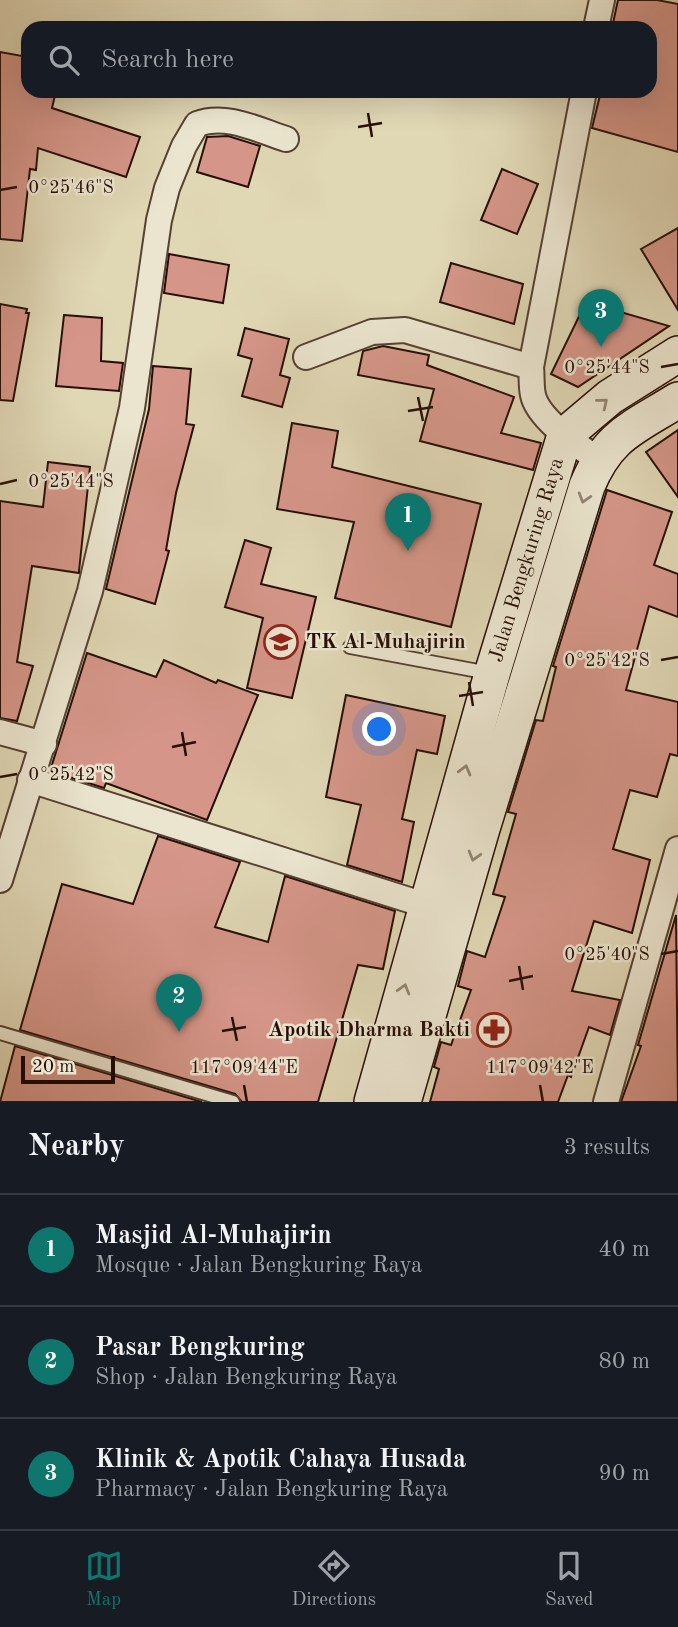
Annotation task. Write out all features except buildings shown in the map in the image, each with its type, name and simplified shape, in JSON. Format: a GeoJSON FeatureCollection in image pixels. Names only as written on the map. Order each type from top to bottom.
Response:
{"type":"FeatureCollection","features":[{"type":"Feature","properties":{"kind":"street"},"geometry":{"type":"LineString","coordinates":[[598,21],[602,0]]}},
{"type":"Feature","properties":{"kind":"street"},"geometry":{"type":"LineString","coordinates":[[583,98],[531,367],[534,397],[565,435],[598,460]]}},
{"type":"Feature","properties":{"kind":"street"},"geometry":{"type":"LineString","coordinates":[[0,880],[90,591],[132,408],[166,188],[184,146],[197,124],[216,120],[231,121],[286,139]]}},
{"type":"Feature","properties":{"kind":"street"},"geometry":{"type":"LineString","coordinates":[[306,357],[372,332],[388,329],[405,330],[531,367]]}},
{"type":"Feature","properties":{"kind":"street","name":"Jalan Bengkuring Raya"},"geometry":{"type":"LineString","coordinates":[[403,1102],[509,678],[565,435],[610,397],[678,354]]}},
{"type":"Feature","properties":{"kind":"street","name":"Jalan Bengkuring Raya"},"geometry":{"type":"LineString","coordinates":[[372,1102],[428,906],[509,678],[598,460],[616,438],[678,400]]}},
{"type":"Feature","properties":{"kind":"street"},"geometry":{"type":"LineString","coordinates":[[0,732],[44,744]]}},
{"type":"Feature","properties":{"kind":"street"},"geometry":{"type":"LineString","coordinates":[[30,780],[428,906]]}},
{"type":"Feature","properties":{"kind":"street"},"geometry":{"type":"LineString","coordinates":[[606,1102],[678,849]]}},
{"type":"Feature","properties":{"kind":"lane"},"geometry":{"type":"LineString","coordinates":[[350,647],[509,678]]}},
{"type":"Feature","properties":{"kind":"lane"},"geometry":{"type":"LineString","coordinates":[[0,1032],[233,1102]]}},
{"type":"Feature","properties":{"kind":"place","name":"Klinik & Apotik Cahaya Husada"},"geometry":{"type":"Point","coordinates":[601,347]}},
{"type":"Feature","properties":{"kind":"place","name":"Masjid Al-Muhajirin"},"geometry":{"type":"Point","coordinates":[408,551]}},
{"type":"Feature","properties":{"kind":"place","name":"TK Al-Muhajirin"},"geometry":{"type":"Point","coordinates":[281,642]}},
{"type":"Feature","properties":{"kind":"place","name":"Apotik Dharma Bakti"},"geometry":{"type":"Point","coordinates":[494,1030]}},
{"type":"Feature","properties":{"kind":"place","name":"Pasar Bengkuring"},"geometry":{"type":"Point","coordinates":[179,1032]}}]}
